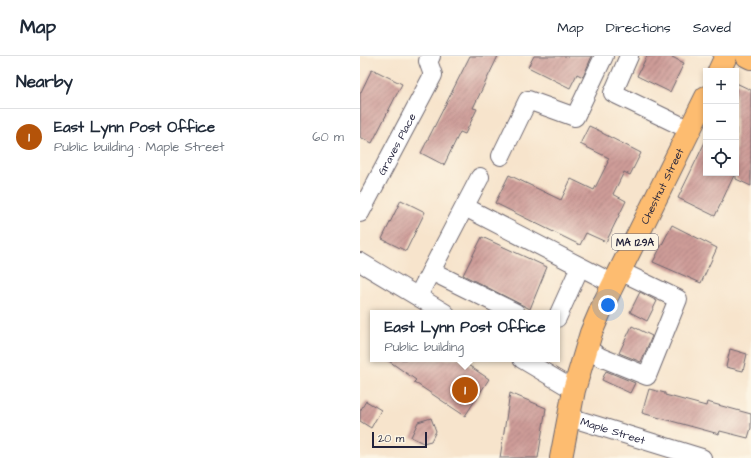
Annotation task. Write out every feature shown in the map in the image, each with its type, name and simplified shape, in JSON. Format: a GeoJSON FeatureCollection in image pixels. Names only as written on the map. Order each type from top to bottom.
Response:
{"type":"FeatureCollection","features":[{"type":"Feature","properties":{"kind":"main road"},"geometry":{"type":"LineString","coordinates":[[720,68],[726,56]]}},
{"type":"Feature","properties":{"kind":"main road"},"geometry":{"type":"LineString","coordinates":[[747,56],[751,58]]}},
{"type":"Feature","properties":{"kind":"main road","name":"Chestnut Street"},"geometry":{"type":"LineString","coordinates":[[561,458],[574,390],[591,333],[703,103]]}},
{"type":"Feature","properties":{"kind":"street","name":"Graves Place"},"geometry":{"type":"LineString","coordinates":[[360,213],[433,75],[428,61],[431,56]]}},
{"type":"Feature","properties":{"kind":"street"},"geometry":{"type":"LineString","coordinates":[[501,156],[528,100],[575,117],[604,56]]}},
{"type":"Feature","properties":{"kind":"street"},"geometry":{"type":"LineString","coordinates":[[629,56],[613,92],[690,130]]}},
{"type":"Feature","properties":{"kind":"street"},"geometry":{"type":"LineString","coordinates":[[418,296],[480,177]]}},
{"type":"Feature","properties":{"kind":"street"},"geometry":{"type":"LineString","coordinates":[[464,207],[580,267],[617,277],[678,299],[647,376],[600,357],[586,348]]}},
{"type":"Feature","properties":{"kind":"street"},"geometry":{"type":"LineString","coordinates":[[360,262],[441,310]]}},
{"type":"Feature","properties":{"kind":"street"},"geometry":{"type":"LineString","coordinates":[[560,311],[580,267]]}},
{"type":"Feature","properties":{"kind":"street"},"geometry":{"type":"LineString","coordinates":[[431,271],[510,310]]}},
{"type":"Feature","properties":{"kind":"street"},"geometry":{"type":"LineString","coordinates":[[527,362],[574,390]]}},
{"type":"Feature","properties":{"kind":"street","name":"Maple Street"},"geometry":{"type":"LineString","coordinates":[[570,417],[702,458]]}},
{"type":"Feature","properties":{"kind":"building"},"geometry":{"type":"Polygon","coordinates":[[[470,56],[498,56],[473,108],[477,109],[465,134],[460,132],[444,165],[421,153],[470,56]]]}},
{"type":"Feature","properties":{"kind":"building"},"geometry":{"type":"Polygon","coordinates":[[[534,56],[592,56],[583,77],[577,74],[570,88],[528,67],[534,56]]]}},
{"type":"Feature","properties":{"kind":"building"},"geometry":{"type":"Polygon","coordinates":[[[647,56],[670,56],[684,63],[670,92],[637,76],[647,56]]]}},
{"type":"Feature","properties":{"kind":"building"},"geometry":{"type":"Polygon","coordinates":[[[372,69],[402,84],[372,143],[360,137],[360,94],[372,69]]]}},
{"type":"Feature","properties":{"kind":"building"},"geometry":{"type":"Polygon","coordinates":[[[739,84],[751,90],[751,186],[736,179],[736,176],[739,176],[739,84]]]}},
{"type":"Feature","properties":{"kind":"building"},"geometry":{"type":"Polygon","coordinates":[[[589,126],[641,153],[630,175],[624,172],[613,194],[626,201],[606,242],[586,233],[580,245],[495,203],[509,175],[561,200],[571,179],[594,190],[609,158],[580,144],[589,126]]]}},
{"type":"Feature","properties":{"kind":"building"},"geometry":{"type":"Polygon","coordinates":[[[703,146],[703,176],[734,176],[715,216],[678,198],[703,146]]]}},
{"type":"Feature","properties":{"kind":"building"},"geometry":{"type":"Polygon","coordinates":[[[401,200],[425,212],[406,251],[382,239],[401,200]]]}},
{"type":"Feature","properties":{"kind":"building"},"geometry":{"type":"Polygon","coordinates":[[[672,225],[717,248],[701,283],[653,262],[672,225]]]}},
{"type":"Feature","properties":{"kind":"building"},"geometry":{"type":"Polygon","coordinates":[[[482,237],[547,267],[530,309],[463,275],[482,237]]]}},
{"type":"Feature","properties":{"kind":"building"},"geometry":{"type":"Polygon","coordinates":[[[640,292],[657,301],[647,321],[630,312],[640,292]]]}},
{"type":"Feature","properties":{"kind":"building"},"geometry":{"type":"Polygon","coordinates":[[[632,326],[652,336],[641,362],[619,353],[632,326]]]}},
{"type":"Feature","properties":{"kind":"building"},"geometry":{"type":"Polygon","coordinates":[[[730,349],[747,354],[743,371],[726,367],[730,349]]]}},
{"type":"Feature","properties":{"kind":"building"},"geometry":{"type":"Polygon","coordinates":[[[390,362],[464,362],[489,379],[465,416],[414,382],[416,380],[390,362]]]}},
{"type":"Feature","properties":{"kind":"building"},"geometry":{"type":"Polygon","coordinates":[[[606,371],[635,383],[630,393],[602,380],[606,371]]]}},
{"type":"Feature","properties":{"kind":"building"},"geometry":{"type":"Polygon","coordinates":[[[649,389],[706,406],[707,402],[751,414],[751,428],[748,438],[720,431],[719,434],[642,413],[649,389]]]}},
{"type":"Feature","properties":{"kind":"building"},"geometry":{"type":"Polygon","coordinates":[[[510,393],[546,408],[538,458],[500,458],[510,393]]]}},
{"type":"Feature","properties":{"kind":"building"},"geometry":{"type":"Polygon","coordinates":[[[366,401],[381,410],[371,428],[360,421],[360,411],[366,401]]]}},
{"type":"Feature","properties":{"kind":"building"},"geometry":{"type":"Polygon","coordinates":[[[431,418],[436,431],[431,441],[423,443],[411,437],[418,422],[431,418]]]}},
{"type":"Feature","properties":{"kind":"place","name":"East Lynn Post Office"},"geometry":{"type":"Point","coordinates":[465,390]}}]}
